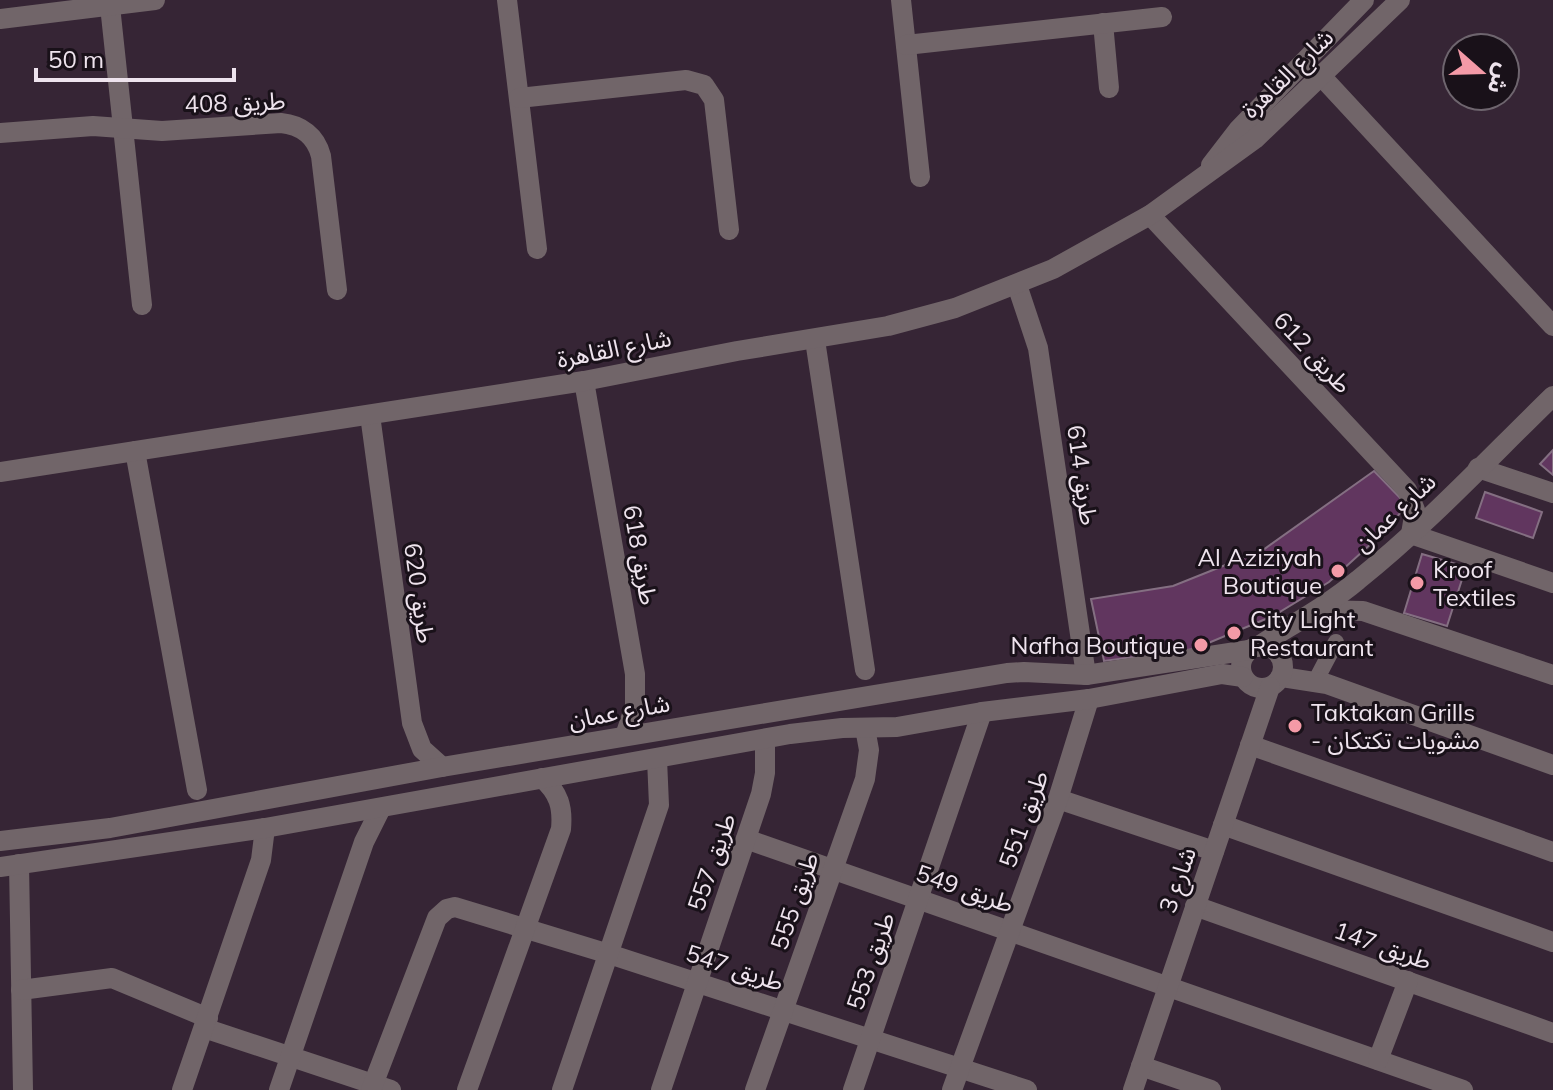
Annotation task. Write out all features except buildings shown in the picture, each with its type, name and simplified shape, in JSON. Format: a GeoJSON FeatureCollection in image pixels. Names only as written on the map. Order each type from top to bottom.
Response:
{"type":"FeatureCollection","features":[{"type":"Feature","properties":{"kind":"street"},"geometry":{"type":"LineString","coordinates":[[0,19],[155,0]]}},
{"type":"Feature","properties":{"kind":"street"},"geometry":{"type":"LineString","coordinates":[[507,0],[537,249]]}},
{"type":"Feature","properties":{"kind":"street"},"geometry":{"type":"LineString","coordinates":[[901,0],[920,177]]}},
{"type":"Feature","properties":{"kind":"street","name":"شارع القاهرة"},"geometry":{"type":"LineString","coordinates":[[1204,175],[1238,130],[1364,0]]}},
{"type":"Feature","properties":{"kind":"street","name":"شارع القاهرة"},"geometry":{"type":"LineString","coordinates":[[0,472],[584,381],[888,326],[955,308],[1053,269],[1150,215],[1255,139],[1400,0]]}},
{"type":"Feature","properties":{"kind":"street"},"geometry":{"type":"LineString","coordinates":[[110,6],[142,305]]}},
{"type":"Feature","properties":{"kind":"street"},"geometry":{"type":"LineString","coordinates":[[906,45],[1162,17]]}},
{"type":"Feature","properties":{"kind":"street"},"geometry":{"type":"LineString","coordinates":[[1103,23],[1109,88]]}},
{"type":"Feature","properties":{"kind":"street"},"geometry":{"type":"LineString","coordinates":[[1322,77],[1553,326]]}},
{"type":"Feature","properties":{"kind":"street"},"geometry":{"type":"LineString","coordinates":[[519,98],[686,80],[704,85],[714,100],[729,230]]}},
{"type":"Feature","properties":{"kind":"street","name":"طريق 408"},"geometry":{"type":"LineString","coordinates":[[0,133],[93,126],[162,131],[291,124],[309,134],[319,148],[337,290]]}},
{"type":"Feature","properties":{"kind":"street","name":"طريق 612"},"geometry":{"type":"LineString","coordinates":[[1150,215],[1407,490],[1415,510],[1411,534]]}},
{"type":"Feature","properties":{"kind":"street","name":"طريق 614"},"geometry":{"type":"LineString","coordinates":[[1017,285],[1038,348],[1086,675]]}},
{"type":"Feature","properties":{"kind":"street"},"geometry":{"type":"LineString","coordinates":[[815,340],[865,670]]}},
{"type":"Feature","properties":{"kind":"street","name":"طريق 618"},"geometry":{"type":"LineString","coordinates":[[584,381],[635,674],[635,706],[625,736]]}},
{"type":"Feature","properties":{"kind":"street","name":"شارع عمان"},"geometry":{"type":"LineString","coordinates":[[0,841],[110,828],[442,767],[1007,673],[1086,675],[1253,649],[1318,610],[1360,579],[1411,534],[1553,396]]}},
{"type":"Feature","properties":{"kind":"street","name":"طريق 620"},"geometry":{"type":"LineString","coordinates":[[370,415],[412,723],[422,749],[442,767]]}},
{"type":"Feature","properties":{"kind":"street"},"geometry":{"type":"LineString","coordinates":[[135,451],[197,790]]}},
{"type":"Feature","properties":{"kind":"street"},"geometry":{"type":"LineString","coordinates":[[1478,468],[1553,493]]}},
{"type":"Feature","properties":{"kind":"street"},"geometry":{"type":"LineString","coordinates":[[1411,534],[1553,583]]}},
{"type":"Feature","properties":{"kind":"street"},"geometry":{"type":"LineString","coordinates":[[1318,610],[1363,611],[1553,675]]}},
{"type":"Feature","properties":{"kind":"street"},"geometry":{"type":"LineString","coordinates":[[1243,677],[1242,662],[1253,649],[1272,648],[1284,668],[1276,682]]}},
{"type":"Feature","properties":{"kind":"street"},"geometry":{"type":"LineString","coordinates":[[23,1090],[21,990],[10,866],[265,828],[815,730],[897,727],[982,712],[1089,699],[1222,674],[1243,677],[1257,688],[1276,682],[1316,680],[1553,765]]}},
{"type":"Feature","properties":{"kind":"street"},"geometry":{"type":"LineString","coordinates":[[1057,675],[1058,703]]}},
{"type":"Feature","properties":{"kind":"street","name":"شارع 3"},"geometry":{"type":"LineString","coordinates":[[1133,1090],[1250,745],[1276,682]]}},
{"type":"Feature","properties":{"kind":"street","name":"طريق 551"},"geometry":{"type":"LineString","coordinates":[[952,1090],[1058,799],[1089,699]]}},
{"type":"Feature","properties":{"kind":"street","name":"طريق 553"},"geometry":{"type":"LineString","coordinates":[[853,1090],[982,712]]}},
{"type":"Feature","properties":{"kind":"street","name":"طريق 555"},"geometry":{"type":"LineString","coordinates":[[755,1090],[865,779],[869,750],[865,728]]}},
{"type":"Feature","properties":{"kind":"street","name":"طريق 557"},"geometry":{"type":"LineString","coordinates":[[661,1090],[761,794],[765,773],[765,739]]}},
{"type":"Feature","properties":{"kind":"street"},"geometry":{"type":"LineString","coordinates":[[1250,745],[1553,852]]}},
{"type":"Feature","properties":{"kind":"street"},"geometry":{"type":"LineString","coordinates":[[562,1090],[659,805],[657,759]]}},
{"type":"Feature","properties":{"kind":"street"},"geometry":{"type":"LineString","coordinates":[[467,1090],[561,829],[563,814],[560,800],[542,778]]}},
{"type":"Feature","properties":{"kind":"street"},"geometry":{"type":"LineString","coordinates":[[1058,799],[1214,851]]}},
{"type":"Feature","properties":{"kind":"street"},"geometry":{"type":"LineString","coordinates":[[279,1090],[364,842],[381,808]]}},
{"type":"Feature","properties":{"kind":"street"},"geometry":{"type":"LineString","coordinates":[[1223,825],[1553,942]]}},
{"type":"Feature","properties":{"kind":"street"},"geometry":{"type":"LineString","coordinates":[[182,1090],[261,860],[265,828]]}},
{"type":"Feature","properties":{"kind":"street","name":"طريق 549"},"geometry":{"type":"LineString","coordinates":[[746,839],[1463,1090]]}},
{"type":"Feature","properties":{"kind":"street","name":"طريق 147"},"geometry":{"type":"LineString","coordinates":[[1195,906],[1553,1033]]}},
{"type":"Feature","properties":{"kind":"street","name":"طريق 547"},"geometry":{"type":"LineString","coordinates":[[379,1088],[434,925],[441,913],[455,907],[1027,1090]]}},
{"type":"Feature","properties":{"kind":"street"},"geometry":{"type":"LineString","coordinates":[[21,990],[112,978],[206,1023],[379,1088]]}},
{"type":"Feature","properties":{"kind":"street"},"geometry":{"type":"LineString","coordinates":[[1378,1060],[1408,981]]}},
{"type":"Feature","properties":{"kind":"street"},"geometry":{"type":"LineString","coordinates":[[1141,1066],[1211,1090]]}},
{"type":"Feature","properties":{"kind":"lane"},"geometry":{"type":"LineString","coordinates":[[1316,680],[1336,642]]}},
{"type":"Feature","properties":{"kind":"place","name":"Al Aziziyah Boutique"},"geometry":{"type":"Point","coordinates":[1338,571]}},
{"type":"Feature","properties":{"kind":"place","name":"Kroof Textiles"},"geometry":{"type":"Point","coordinates":[1417,583]}},
{"type":"Feature","properties":{"kind":"place","name":"City Light Restaurant"},"geometry":{"type":"Point","coordinates":[1234,633]}},
{"type":"Feature","properties":{"kind":"place","name":"Nafha Boutique"},"geometry":{"type":"Point","coordinates":[1201,645]}},
{"type":"Feature","properties":{"kind":"place","name":"Taktakan Grills - مشويات تكتكان"},"geometry":{"type":"Point","coordinates":[1295,726]}}]}
